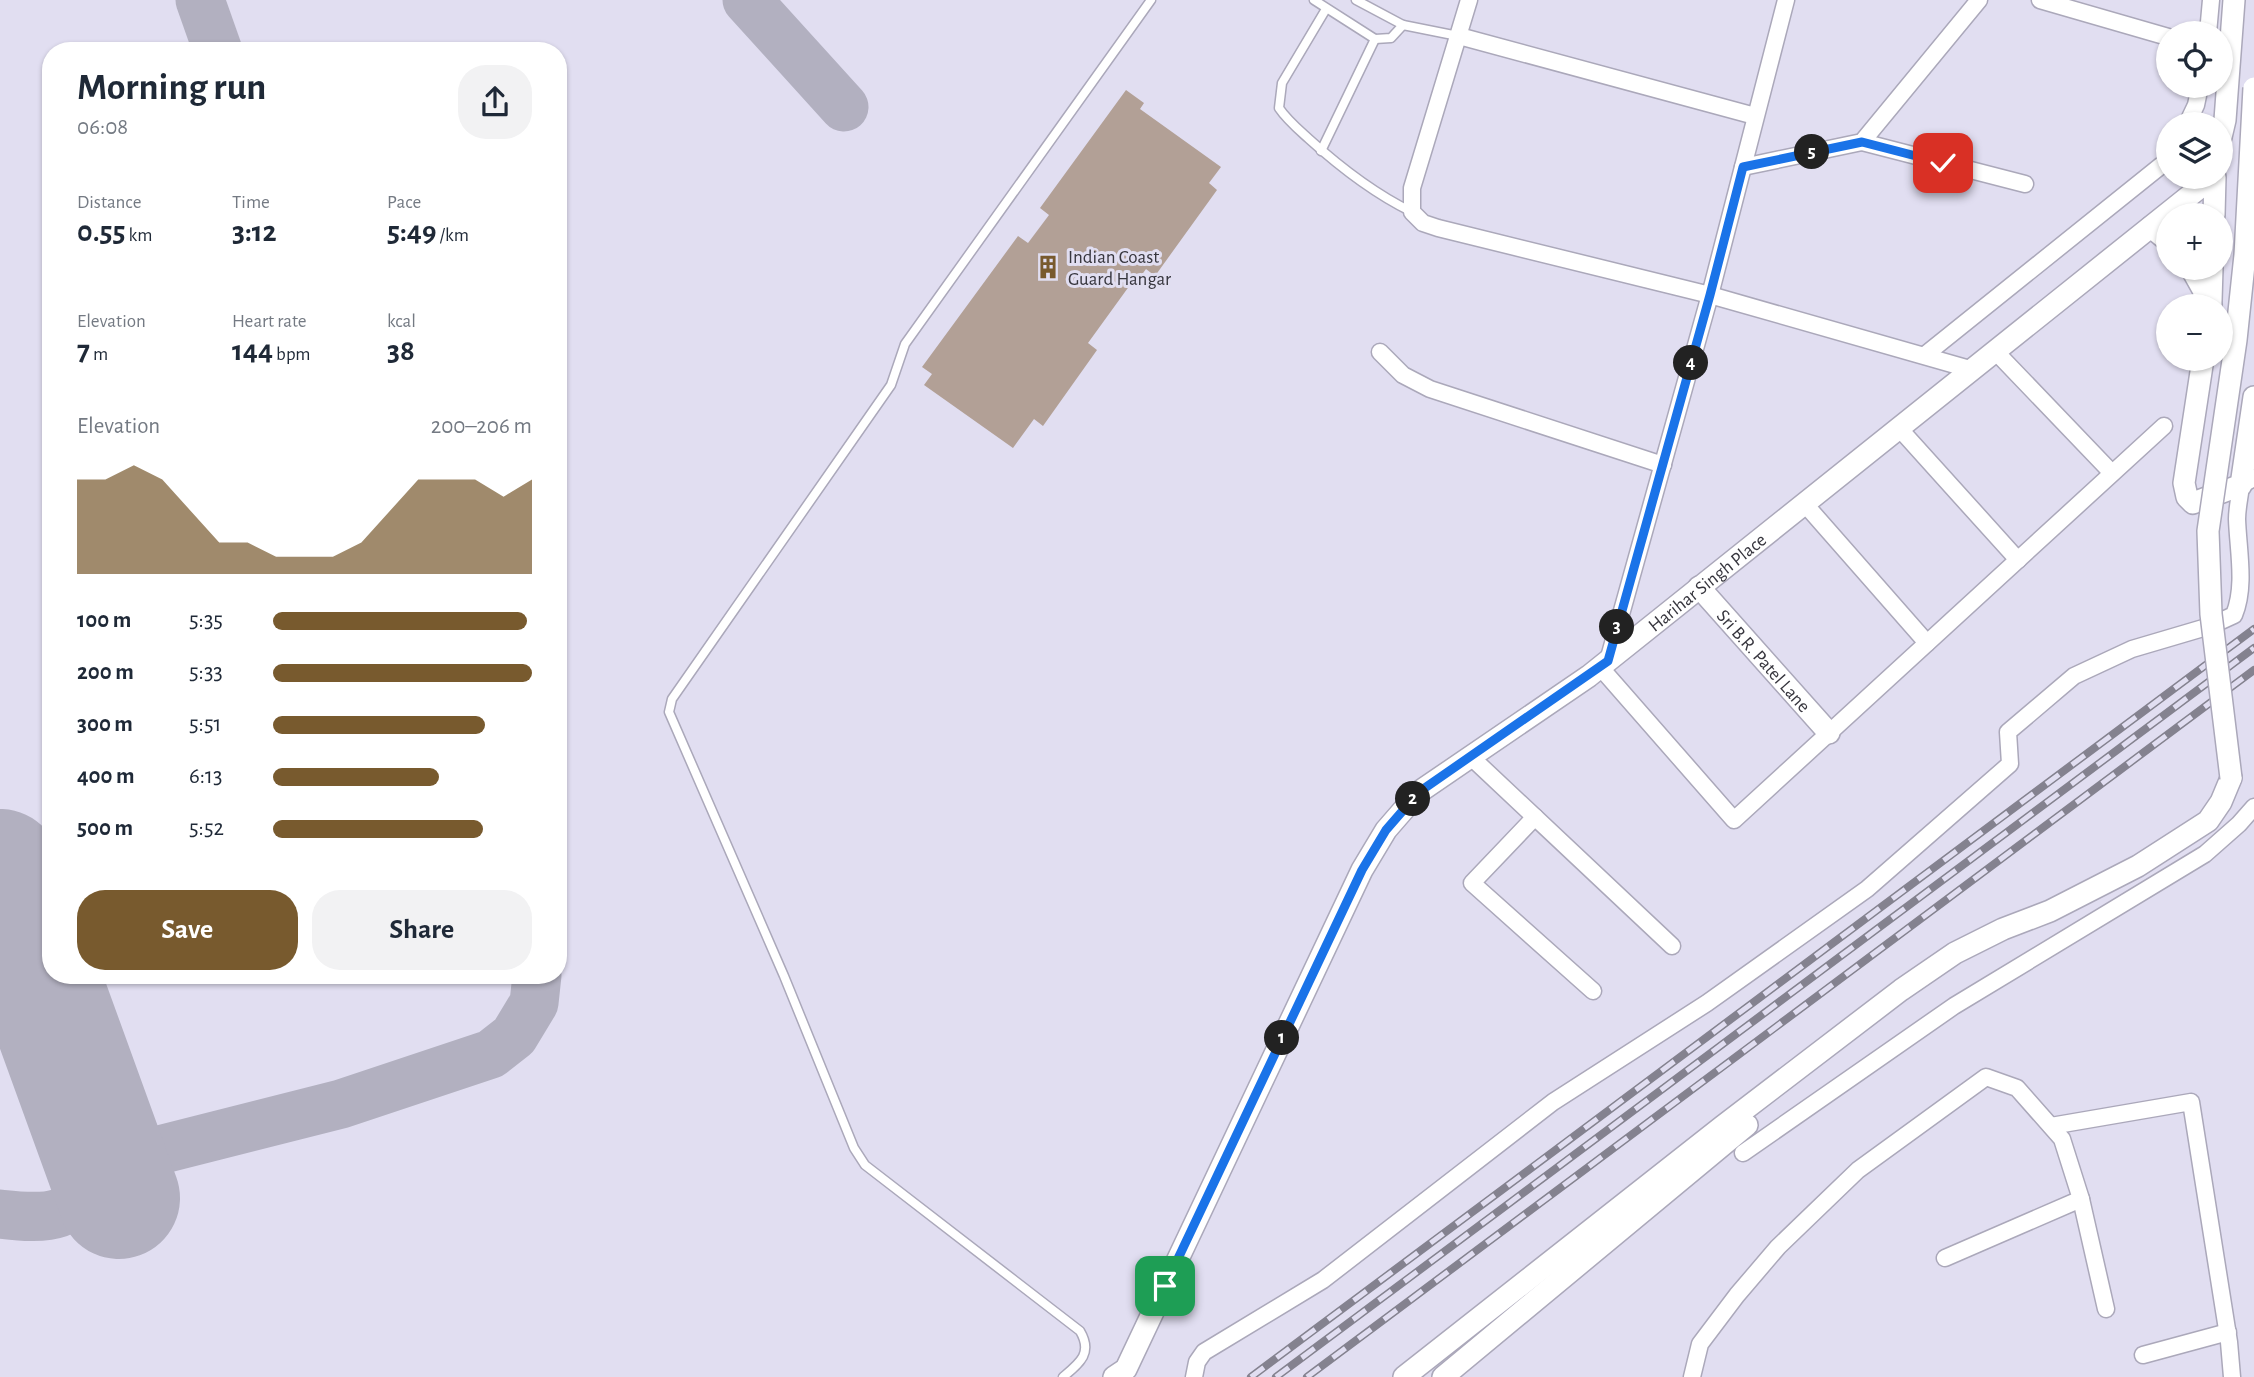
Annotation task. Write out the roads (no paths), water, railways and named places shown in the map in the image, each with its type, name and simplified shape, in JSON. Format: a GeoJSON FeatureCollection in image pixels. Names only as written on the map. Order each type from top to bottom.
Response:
{"type":"FeatureCollection","features":[{"type":"Feature","properties":{"kind":"street"},"geometry":{"type":"LineString","coordinates":[[1469,0],[1412,188],[1412,212],[1423,223],[1710,295],[1973,370]]}},
{"type":"Feature","properties":{"kind":"street"},"geometry":{"type":"LineString","coordinates":[[1786,0],[1710,295],[1604,664],[1734,820],[2164,426]]}},
{"type":"Feature","properties":{"kind":"street"},"geometry":{"type":"LineString","coordinates":[[1862,142],[1979,0]]}},
{"type":"Feature","properties":{"kind":"street"},"geometry":{"type":"LineString","coordinates":[[2040,0],[2156,34]]}},
{"type":"Feature","properties":{"kind":"street"},"geometry":{"type":"LineString","coordinates":[[2209,21],[2211,0]]}},
{"type":"Feature","properties":{"kind":"street"},"geometry":{"type":"LineString","coordinates":[[2230,21],[2234,0]]}},
{"type":"Feature","properties":{"kind":"street"},"geometry":{"type":"LineString","coordinates":[[1459,37],[1755,116]]}},
{"type":"Feature","properties":{"kind":"street"},"geometry":{"type":"LineString","coordinates":[[1404,1377],[1901,990],[1955,953],[2003,929],[2050,911],[2138,866],[2208,821],[2221,802],[2231,778],[2211,614],[2208,531],[2236,340],[2245,255],[2254,88]]}},
{"type":"Feature","properties":{"kind":"street"},"geometry":{"type":"LineString","coordinates":[[1743,167],[1862,142],[2025,184]]}},
{"type":"Feature","properties":{"kind":"street"},"geometry":{"type":"LineString","coordinates":[[1925,355],[2156,170]]}},
{"type":"Feature","properties":{"kind":"street","name":"Harihar Singh Place"},"geometry":{"type":"LineString","coordinates":[[1114,1377],[1126,1369],[1362,870],[1386,830],[1419,792],[1604,664],[2198,189]]}},
{"type":"Feature","properties":{"kind":"street"},"geometry":{"type":"LineString","coordinates":[[2151,226],[2156,230]]}},
{"type":"Feature","properties":{"kind":"street"},"geometry":{"type":"LineString","coordinates":[[1380,352],[1403,375],[1430,389],[1663,465]]}},
{"type":"Feature","properties":{"kind":"street"},"geometry":{"type":"LineString","coordinates":[[1996,352],[2112,473]]}},
{"type":"Feature","properties":{"kind":"street"},"geometry":{"type":"LineString","coordinates":[[2201,371],[2184,483],[2187,497],[2193,503],[2248,482]]}},
{"type":"Feature","properties":{"kind":"street"},"geometry":{"type":"LineString","coordinates":[[1194,1377],[1197,1362],[1204,1352],[1323,1280],[1553,1102],[1707,1003],[1867,889],[2010,764],[2008,732],[2074,676],[2132,649],[2210,626],[2234,615],[2247,558],[2237,515],[2248,482],[2254,397]]}},
{"type":"Feature","properties":{"kind":"street"},"geometry":{"type":"LineString","coordinates":[[1898,427],[2018,560]]}},
{"type":"Feature","properties":{"kind":"street"},"geometry":{"type":"LineString","coordinates":[[1804,503],[1927,643]]}},
{"type":"Feature","properties":{"kind":"street","name":"Sri B.R. Patel Lane"},"geometry":{"type":"LineString","coordinates":[[1699,587],[1829,733]]}},
{"type":"Feature","properties":{"kind":"street"},"geometry":{"type":"LineString","coordinates":[[1471,757],[1672,946]]}},
{"type":"Feature","properties":{"kind":"street"},"geometry":{"type":"LineString","coordinates":[[1743,1153],[1954,1006],[2205,854],[2254,807]]}},
{"type":"Feature","properties":{"kind":"street"},"geometry":{"type":"LineString","coordinates":[[1535,817],[1472,883],[1593,991]]}},
{"type":"Feature","properties":{"kind":"street"},"geometry":{"type":"LineString","coordinates":[[1445,1376],[1874,1019],[1899,996],[1901,990]]}},
{"type":"Feature","properties":{"kind":"street"},"geometry":{"type":"LineString","coordinates":[[1692,1377],[1700,1344],[1778,1247],[1858,1170],[1986,1077],[2017,1088],[2062,1139],[2081,1199],[2106,1309]]}},
{"type":"Feature","properties":{"kind":"street"},"geometry":{"type":"LineString","coordinates":[[2051,1126],[2191,1101],[2228,1332],[2232,1377]]}},
{"type":"Feature","properties":{"kind":"street"},"geometry":{"type":"LineString","coordinates":[[1945,1258],[2081,1199]]}},
{"type":"Feature","properties":{"kind":"street"},"geometry":{"type":"LineString","coordinates":[[2143,1355],[2228,1332]]}},
{"type":"Feature","properties":{"kind":"lane"},"geometry":{"type":"LineString","coordinates":[[1063,1377],[1079,1364],[1085,1352],[1086,1341],[1080,1331],[865,1165],[854,1148],[785,976],[669,712],[672,699],[891,385],[905,344],[1151,0]]}},
{"type":"Feature","properties":{"kind":"lane"},"geometry":{"type":"LineString","coordinates":[[1314,0],[1376,39],[1391,38],[1403,25]]}},
{"type":"Feature","properties":{"kind":"lane"},"geometry":{"type":"LineString","coordinates":[[1356,0],[1403,25],[1459,37]]}},
{"type":"Feature","properties":{"kind":"lane"},"geometry":{"type":"LineString","coordinates":[[1326,9],[1282,83],[1279,108],[1285,118],[1321,151],[1380,197],[1412,212]]}},
{"type":"Feature","properties":{"kind":"lane"},"geometry":{"type":"LineString","coordinates":[[1321,151],[1376,39]]}},
{"type":"Feature","properties":{"kind":"railway"},"geometry":{"type":"LineString","coordinates":[[1251,1377],[2254,629]]}},
{"type":"Feature","properties":{"kind":"railway"},"geometry":{"type":"LineString","coordinates":[[1276,1377],[2254,648]]}},
{"type":"Feature","properties":{"kind":"railway"},"geometry":{"type":"LineString","coordinates":[[1307,1377],[2254,670]]}},
{"type":"Feature","properties":{"kind":"place","name":"Indian Coast Guard Hangar"},"geometry":{"type":"Point","coordinates":[1048,267]}}]}
